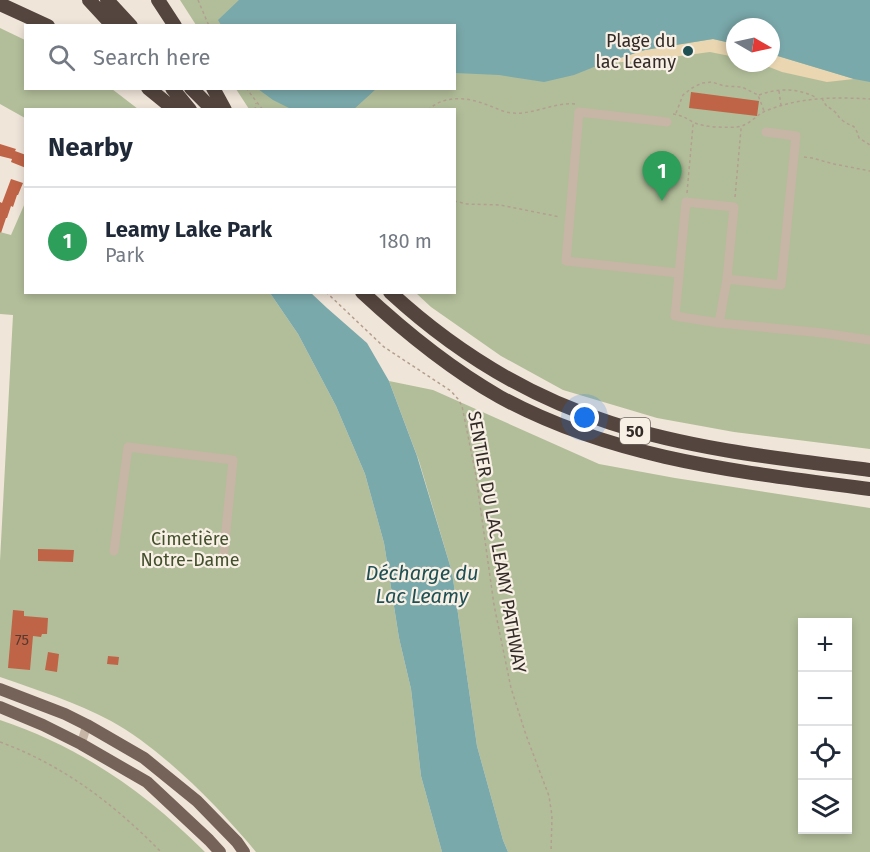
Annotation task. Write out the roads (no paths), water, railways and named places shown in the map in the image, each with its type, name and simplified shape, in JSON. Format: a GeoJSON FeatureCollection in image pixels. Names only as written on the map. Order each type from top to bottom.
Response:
{"type":"FeatureCollection","features":[{"type":"Feature","properties":{"kind":"highway"},"geometry":{"type":"LineString","coordinates":[[89,0],[111,24]]}},
{"type":"Feature","properties":{"kind":"highway"},"geometry":{"type":"LineString","coordinates":[[107,0],[129,24]]}},
{"type":"Feature","properties":{"kind":"highway"},"geometry":{"type":"LineString","coordinates":[[158,0],[174,24]]}},
{"type":"Feature","properties":{"kind":"highway"},"geometry":{"type":"LineString","coordinates":[[0,4],[44,24]]}},
{"type":"Feature","properties":{"kind":"highway"},"geometry":{"type":"LineString","coordinates":[[150,90],[173,108]]}},
{"type":"Feature","properties":{"kind":"highway"},"geometry":{"type":"LineString","coordinates":[[174,90],[188,108]]}},
{"type":"Feature","properties":{"kind":"highway"},"geometry":{"type":"LineString","coordinates":[[193,90],[211,108]]}},
{"type":"Feature","properties":{"kind":"highway"},"geometry":{"type":"LineString","coordinates":[[214,90],[224,108]]}},
{"type":"Feature","properties":{"kind":"highway","name":"50"},"geometry":{"type":"LineString","coordinates":[[364,294],[417,342],[459,371],[500,397],[560,425],[611,444],[689,463],[870,489]]}},
{"type":"Feature","properties":{"kind":"highway","name":"50"},"geometry":{"type":"LineString","coordinates":[[392,294],[440,334],[498,373],[531,391],[588,415],[695,445],[870,470]]}},
{"type":"Feature","properties":{"kind":"main road"},"geometry":{"type":"LineString","coordinates":[[0,689],[65,714],[144,758],[197,801],[244,852]]}},
{"type":"Feature","properties":{"kind":"main road"},"geometry":{"type":"LineString","coordinates":[[0,707],[81,744],[147,782],[220,852]]}},
{"type":"Feature","properties":{"kind":"lane"},"geometry":{"type":"LineString","coordinates":[[667,118],[579,112],[566,261],[678,273]]}},
{"type":"Feature","properties":{"kind":"lane"},"geometry":{"type":"LineString","coordinates":[[727,279],[781,285],[796,136],[766,132]]}},
{"type":"Feature","properties":{"kind":"lane"},"geometry":{"type":"LineString","coordinates":[[719,323],[727,279],[734,207],[686,202],[675,316],[719,323],[870,340]]}},
{"type":"Feature","properties":{"kind":"lane"},"geometry":{"type":"LineString","coordinates":[[114,551],[128,447],[232,460],[223,561]]}},
{"type":"Feature","properties":{"kind":"lane"},"geometry":{"type":"LineString","coordinates":[[81,744],[87,725]]}},
{"type":"Feature","properties":{"kind":"water"},"geometry":{"type":"Polygon","coordinates":[[[239,0],[870,0],[870,82],[780,57],[780,18],[726,18],[726,42],[713,39],[645,50],[574,75],[544,82],[499,75],[456,73],[456,24],[220,24],[218,20],[239,0]]]}},
{"type":"Feature","properties":{"kind":"water"},"geometry":{"type":"Polygon","coordinates":[[[259,90],[375,90],[355,108],[289,108],[259,90]]]}},
{"type":"Feature","properties":{"kind":"water","name":"Décharge du Lac Leamy"},"geometry":{"type":"Polygon","coordinates":[[[271,294],[312,294],[367,343],[389,381],[417,456],[452,572],[477,746],[508,852],[442,852],[421,776],[411,689],[399,638],[384,543],[365,474],[336,406],[298,334],[271,294]]]}},
{"type":"Feature","properties":{"kind":"place","name":"Plage du lac Leamy"},"geometry":{"type":"Point","coordinates":[688,51]}},
{"type":"Feature","properties":{"kind":"place","name":"Leamy Lake Park"},"geometry":{"type":"Point","coordinates":[662,201]}},
{"type":"Feature","properties":{"kind":"park label","name":"Cimetière Notre-Dame"},"geometry":{"type":"Point","coordinates":[190,549]}}]}
